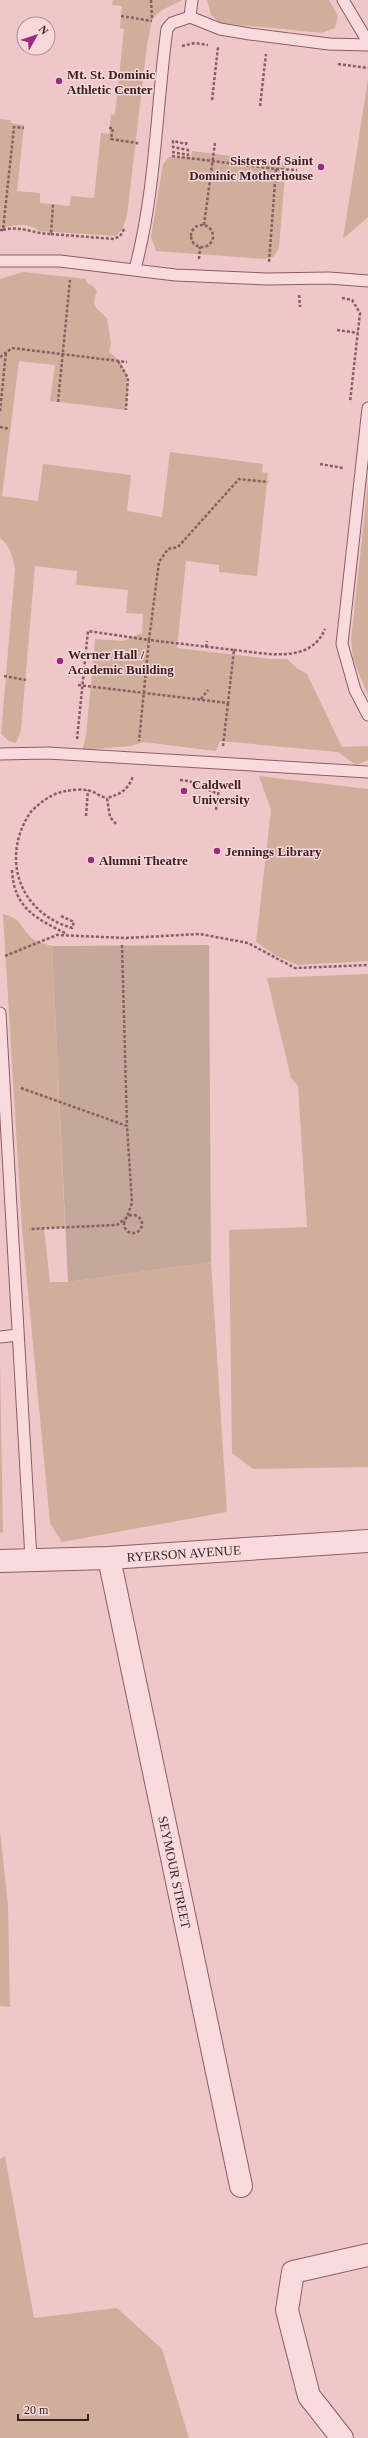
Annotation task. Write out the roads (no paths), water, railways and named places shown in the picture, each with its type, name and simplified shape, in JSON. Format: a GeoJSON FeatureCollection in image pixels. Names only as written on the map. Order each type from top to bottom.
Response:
{"type":"FeatureCollection","features":[{"type":"Feature","properties":{"kind":"street","name":"RYERSON AVENUE"},"geometry":{"type":"LineString","coordinates":[[0,1561],[109,1558],[368,1541]]}},
{"type":"Feature","properties":{"kind":"street","name":"SEYMOUR STREET"},"geometry":{"type":"LineString","coordinates":[[109,1558],[241,2186]]}},
{"type":"Feature","properties":{"kind":"street"},"geometry":{"type":"LineString","coordinates":[[342,2438],[309,2396],[287,2310],[293,2272],[368,2255]]}},
{"type":"Feature","properties":{"kind":"lane"},"geometry":{"type":"LineString","coordinates":[[190,17],[192,0]]}},
{"type":"Feature","properties":{"kind":"lane"},"geometry":{"type":"LineString","coordinates":[[135,269],[146,229],[151,193],[158,100],[167,29],[172,23],[190,17],[220,29],[250,34],[330,44],[368,44],[343,0]]}},
{"type":"Feature","properties":{"kind":"lane"},"geometry":{"type":"LineString","coordinates":[[0,261],[60,261],[175,275],[268,279],[329,278],[368,282]]}},
{"type":"Feature","properties":{"kind":"lane"},"geometry":{"type":"LineString","coordinates":[[368,408],[342,644],[355,690],[368,715]]}},
{"type":"Feature","properties":{"kind":"lane"},"geometry":{"type":"LineString","coordinates":[[0,754],[48,753],[368,772]]}},
{"type":"Feature","properties":{"kind":"lane"},"geometry":{"type":"LineString","coordinates":[[0,1013],[31,1559]]}},
{"type":"Feature","properties":{"kind":"lane"},"geometry":{"type":"LineString","coordinates":[[0,1337],[18,1336]]}},
{"type":"Feature","properties":{"kind":"place","name":"Mt. St. Dominic Athletic Center"},"geometry":{"type":"Point","coordinates":[59,81]}},
{"type":"Feature","properties":{"kind":"place","name":"Sisters of Saint Dominic Motherhouse"},"geometry":{"type":"Point","coordinates":[321,167]}},
{"type":"Feature","properties":{"kind":"place","name":"Werner Hall / Academic Building"},"geometry":{"type":"Point","coordinates":[60,661]}},
{"type":"Feature","properties":{"kind":"place","name":"Caldwell University"},"geometry":{"type":"Point","coordinates":[184,791]}},
{"type":"Feature","properties":{"kind":"place","name":"Jennings Library"},"geometry":{"type":"Point","coordinates":[217,851]}},
{"type":"Feature","properties":{"kind":"place","name":"Alumni Theatre"},"geometry":{"type":"Point","coordinates":[91,860]}}]}
